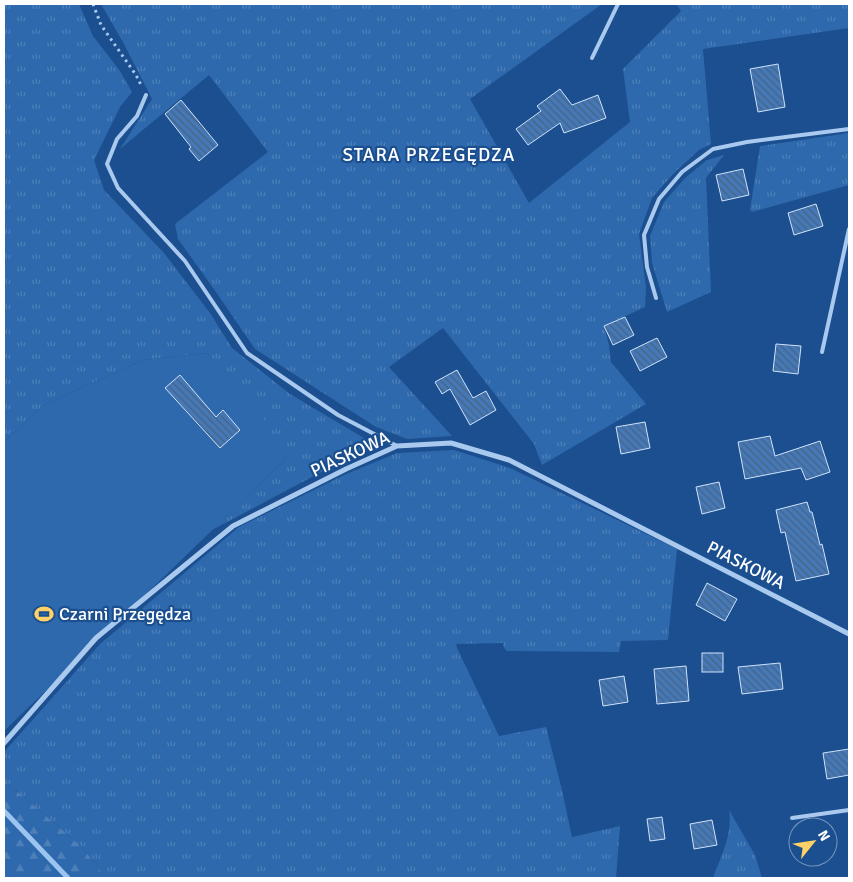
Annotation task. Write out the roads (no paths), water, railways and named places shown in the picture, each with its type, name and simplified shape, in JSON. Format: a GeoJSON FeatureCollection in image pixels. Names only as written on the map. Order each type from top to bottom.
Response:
{"type":"FeatureCollection","features":[{"type":"Feature","properties":{"kind":"street","name":"PIASKOWA"},"geometry":{"type":"LineString","coordinates":[[4,743],[96,638],[233,526],[397,446],[451,442],[509,460],[849,634]]}},
{"type":"Feature","properties":{"kind":"lane"},"geometry":{"type":"LineString","coordinates":[[592,58],[618,4]]}},
{"type":"Feature","properties":{"kind":"lane"},"geometry":{"type":"LineString","coordinates":[[146,95],[136,116],[117,139],[107,164],[118,188],[185,261],[247,353],[338,415],[397,446]]}},
{"type":"Feature","properties":{"kind":"lane"},"geometry":{"type":"LineString","coordinates":[[656,298],[647,267],[644,236],[659,199],[682,172],[714,149],[747,142],[849,129]]}},
{"type":"Feature","properties":{"kind":"lane"},"geometry":{"type":"LineString","coordinates":[[822,352],[849,229]]}},
{"type":"Feature","properties":{"kind":"lane"},"geometry":{"type":"LineString","coordinates":[[799,817],[849,810]]}},
{"type":"Feature","properties":{"kind":"waterway"},"geometry":{"type":"LineString","coordinates":[[4,811],[68,878]]}},
{"type":"Feature","properties":{"kind":"place","name":"Czarni Przegędza"},"geometry":{"type":"Point","coordinates":[44,614]}},
{"type":"Feature","properties":{"kind":"district","name":"STARA PRZEGĘDZA"},"geometry":{"type":"Point","coordinates":[429,155]}}]}
